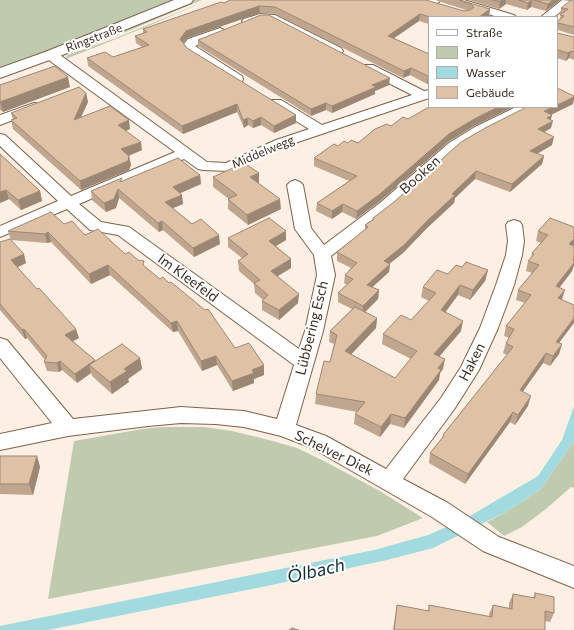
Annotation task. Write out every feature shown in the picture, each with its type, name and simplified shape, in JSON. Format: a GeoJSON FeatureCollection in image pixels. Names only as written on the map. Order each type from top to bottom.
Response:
{"type":"FeatureCollection","features":[{"type":"Feature","properties":{"kind":"main road","name":"Ringstraße"},"geometry":{"type":"LineString","coordinates":[[0,73],[50,55],[186,0]]}},
{"type":"Feature","properties":{"kind":"street"},"geometry":{"type":"LineString","coordinates":[[418,0],[433,2],[471,16]]}},
{"type":"Feature","properties":{"kind":"street"},"geometry":{"type":"LineString","coordinates":[[452,0],[507,16]]}},
{"type":"Feature","properties":{"kind":"street"},"geometry":{"type":"LineString","coordinates":[[548,16],[568,0]]}},
{"type":"Feature","properties":{"kind":"street"},"geometry":{"type":"LineString","coordinates":[[246,84],[192,51],[188,46],[192,42],[260,17],[271,17],[348,57]]}},
{"type":"Feature","properties":{"kind":"street","name":"Middelwegg"},"geometry":{"type":"LineString","coordinates":[[50,55],[203,166],[228,167],[281,143],[426,95]]}},
{"type":"Feature","properties":{"kind":"street","name":"Middelwegg"},"geometry":{"type":"LineString","coordinates":[[361,64],[426,95]]}},
{"type":"Feature","properties":{"kind":"street"},"geometry":{"type":"LineString","coordinates":[[78,91],[93,85]]}},
{"type":"Feature","properties":{"kind":"street","name":"Middelwegg"},"geometry":{"type":"LineString","coordinates":[[266,97],[320,130]]}},
{"type":"Feature","properties":{"kind":"street"},"geometry":{"type":"LineString","coordinates":[[0,121],[4,118],[48,102]]}},
{"type":"Feature","properties":{"kind":"street","name":"Booken"},"geometry":{"type":"LineString","coordinates":[[322,254],[386,206],[454,146],[480,130],[524,108]]}},
{"type":"Feature","properties":{"kind":"street"},"geometry":{"type":"LineString","coordinates":[[0,138],[68,203]]}},
{"type":"Feature","properties":{"kind":"street"},"geometry":{"type":"LineString","coordinates":[[0,232],[184,153]]}},
{"type":"Feature","properties":{"kind":"street","name":"Lübbering Esch"},"geometry":{"type":"LineString","coordinates":[[284,429],[305,363],[320,307],[326,275],[322,254],[303,229],[295,185]]}},
{"type":"Feature","properties":{"kind":"street","name":"Im Kleefeld"},"geometry":{"type":"LineString","coordinates":[[68,203],[96,226],[123,231],[305,363]]}},
{"type":"Feature","properties":{"kind":"street","name":"Haken"},"geometry":{"type":"LineString","coordinates":[[389,481],[448,403],[469,370],[489,328],[512,262],[516,241],[514,225]]}},
{"type":"Feature","properties":{"kind":"street"},"geometry":{"type":"LineString","coordinates":[[0,345],[68,428]]}},
{"type":"Feature","properties":{"kind":"street","name":"Schelver Diek"},"geometry":{"type":"LineString","coordinates":[[0,442],[68,428],[181,415],[216,416],[244,419],[284,429],[319,442],[440,510],[491,544],[574,577]]}},
{"type":"Feature","properties":{"kind":"green space"},"geometry":{"type":"Polygon","coordinates":[[[0,0],[178,0],[88,37],[0,69],[0,0]]]}},
{"type":"Feature","properties":{"kind":"green space"},"geometry":{"type":"Polygon","coordinates":[[[194,0],[202,0],[116,36],[68,53],[194,0]]]}},
{"type":"Feature","properties":{"kind":"green space"},"geometry":{"type":"Polygon","coordinates":[[[208,0],[66,59],[67,55],[116,38],[208,0]]]}},
{"type":"Feature","properties":{"kind":"green space"},"geometry":{"type":"Polygon","coordinates":[[[162,427],[204,427],[232,431],[297,448],[378,490],[423,518],[377,536],[48,599],[74,441],[162,427]]]}},
{"type":"Feature","properties":{"kind":"green space"},"geometry":{"type":"Polygon","coordinates":[[[574,441],[574,488],[571,487],[546,509],[522,527],[504,536],[487,522],[506,512],[541,489],[574,441]]]}},
{"type":"Feature","properties":{"kind":"water","name":"Ölbach"},"geometry":{"type":"Polygon","coordinates":[[[574,406],[574,441],[541,489],[506,512],[433,548],[387,560],[267,586],[48,630],[0,630],[0,626],[374,550],[428,535],[463,520],[538,476],[562,440],[574,406]]]}},
{"type":"Feature","properties":{"kind":"building"},"geometry":{"type":"Polygon","coordinates":[[[230,0],[426,0],[464,11],[470,10],[474,7],[471,4],[460,0],[490,9],[480,16],[428,16],[420,14],[388,36],[428,54],[428,76],[411,68],[404,71],[275,7],[259,6],[186,31],[180,39],[187,48],[296,115],[274,126],[261,117],[253,121],[248,118],[243,120],[237,104],[182,126],[87,58],[105,52],[113,57],[149,45],[135,36],[147,32],[143,29],[221,2],[224,3],[230,0]]]}},
{"type":"Feature","properties":{"kind":"building"},"geometry":{"type":"Polygon","coordinates":[[[519,0],[532,0],[528,3],[519,0]]]}},
{"type":"Feature","properties":{"kind":"building"},"geometry":{"type":"Polygon","coordinates":[[[534,0],[553,0],[548,4],[534,0]]]}},
{"type":"Feature","properties":{"kind":"building"},"geometry":{"type":"Polygon","coordinates":[[[571,0],[574,0],[574,27],[558,23],[558,21],[564,16],[560,15],[568,9],[561,8],[571,0]]]}},
{"type":"Feature","properties":{"kind":"building"},"geometry":{"type":"Polygon","coordinates":[[[261,15],[269,15],[390,78],[372,85],[376,87],[332,106],[326,103],[311,109],[198,40],[261,15]]]}},
{"type":"Feature","properties":{"kind":"building"},"geometry":{"type":"Polygon","coordinates":[[[558,33],[574,37],[574,52],[571,51],[568,53],[558,50],[558,33]]]}},
{"type":"Feature","properties":{"kind":"building"},"geometry":{"type":"Polygon","coordinates":[[[55,66],[68,77],[0,102],[0,85],[55,66]]]}},
{"type":"Feature","properties":{"kind":"building"},"geometry":{"type":"Polygon","coordinates":[[[79,87],[86,93],[74,120],[110,106],[129,120],[118,125],[141,142],[121,149],[129,156],[128,161],[80,181],[11,120],[17,118],[11,113],[79,87]]]}},
{"type":"Feature","properties":{"kind":"building"},"geometry":{"type":"Polygon","coordinates":[[[558,88],[574,96],[558,105],[558,88]]]}},
{"type":"Feature","properties":{"kind":"building"},"geometry":{"type":"Polygon","coordinates":[[[428,108],[496,108],[449,134],[380,194],[357,211],[343,204],[332,211],[317,203],[357,176],[314,158],[334,144],[338,146],[344,141],[348,143],[351,140],[358,143],[375,129],[387,124],[391,126],[403,117],[408,119],[428,108]]]}},
{"type":"Feature","properties":{"kind":"building"},"geometry":{"type":"Polygon","coordinates":[[[525,108],[551,108],[544,111],[552,115],[547,118],[553,121],[538,129],[554,137],[530,151],[544,156],[512,184],[476,171],[452,194],[455,195],[404,245],[384,261],[390,264],[367,285],[379,290],[363,306],[338,293],[353,279],[345,275],[357,263],[337,252],[368,227],[365,225],[394,202],[461,142],[525,108]]]}},
{"type":"Feature","properties":{"kind":"building"},"geometry":{"type":"Polygon","coordinates":[[[0,154],[40,191],[18,200],[6,190],[0,192],[0,154]]]}},
{"type":"Feature","properties":{"kind":"building"},"geometry":{"type":"Polygon","coordinates":[[[178,158],[200,175],[173,187],[182,195],[165,202],[192,224],[201,219],[219,235],[193,248],[162,221],[158,223],[118,189],[114,199],[104,203],[91,191],[122,178],[120,182],[178,158]]]}},
{"type":"Feature","properties":{"kind":"building"},"geometry":{"type":"Polygon","coordinates":[[[244,163],[259,173],[250,177],[280,199],[247,215],[228,199],[237,195],[213,177],[244,163]]]}},
{"type":"Feature","properties":{"kind":"building"},"geometry":{"type":"Polygon","coordinates":[[[51,212],[64,224],[72,221],[85,235],[98,229],[125,254],[129,252],[138,260],[144,261],[143,265],[160,279],[163,277],[169,283],[171,282],[205,310],[208,309],[235,348],[249,343],[264,365],[252,370],[254,373],[232,381],[216,356],[201,361],[177,321],[171,323],[108,265],[89,274],[48,232],[45,234],[8,231],[51,212]]]}},
{"type":"Feature","properties":{"kind":"building"},"geometry":{"type":"Polygon","coordinates":[[[269,218],[286,231],[269,241],[291,259],[271,271],[299,294],[279,310],[262,301],[268,295],[254,283],[260,280],[238,261],[248,254],[228,238],[269,218]]]}},
{"type":"Feature","properties":{"kind":"building"},"geometry":{"type":"Polygon","coordinates":[[[550,218],[574,227],[574,239],[569,244],[574,246],[574,263],[556,286],[565,290],[558,298],[574,305],[574,318],[556,342],[562,344],[553,356],[546,353],[520,390],[531,396],[518,415],[513,412],[468,474],[430,453],[513,347],[506,343],[514,329],[506,326],[531,295],[518,290],[539,265],[528,261],[534,254],[532,253],[548,235],[538,231],[550,218]]]}},
{"type":"Feature","properties":{"kind":"building"},"geometry":{"type":"Polygon","coordinates":[[[10,239],[24,254],[11,260],[76,329],[65,335],[95,360],[75,374],[60,361],[57,363],[44,362],[47,356],[0,304],[0,242],[10,239]]]}},
{"type":"Feature","properties":{"kind":"building"},"geometry":{"type":"Polygon","coordinates":[[[466,262],[488,270],[473,290],[460,285],[441,310],[463,321],[434,354],[445,359],[438,368],[441,370],[405,418],[391,414],[381,427],[355,414],[365,402],[316,394],[324,361],[330,362],[337,335],[330,331],[355,307],[377,318],[345,351],[395,378],[417,351],[383,334],[401,315],[411,320],[436,293],[423,287],[437,270],[448,274],[456,265],[462,267],[466,262]]]}},
{"type":"Feature","properties":{"kind":"building"},"geometry":{"type":"Polygon","coordinates":[[[122,344],[140,358],[124,369],[127,371],[110,382],[89,365],[122,344]]]}},
{"type":"Feature","properties":{"kind":"building"},"geometry":{"type":"Polygon","coordinates":[[[0,456],[37,456],[29,484],[0,484],[0,456]]]}},
{"type":"Feature","properties":{"kind":"building"},"geometry":{"type":"Polygon","coordinates":[[[535,593],[554,597],[554,613],[545,611],[545,630],[394,630],[397,605],[429,611],[429,605],[492,617],[493,605],[512,609],[513,594],[535,598],[535,593]]]}}]}
